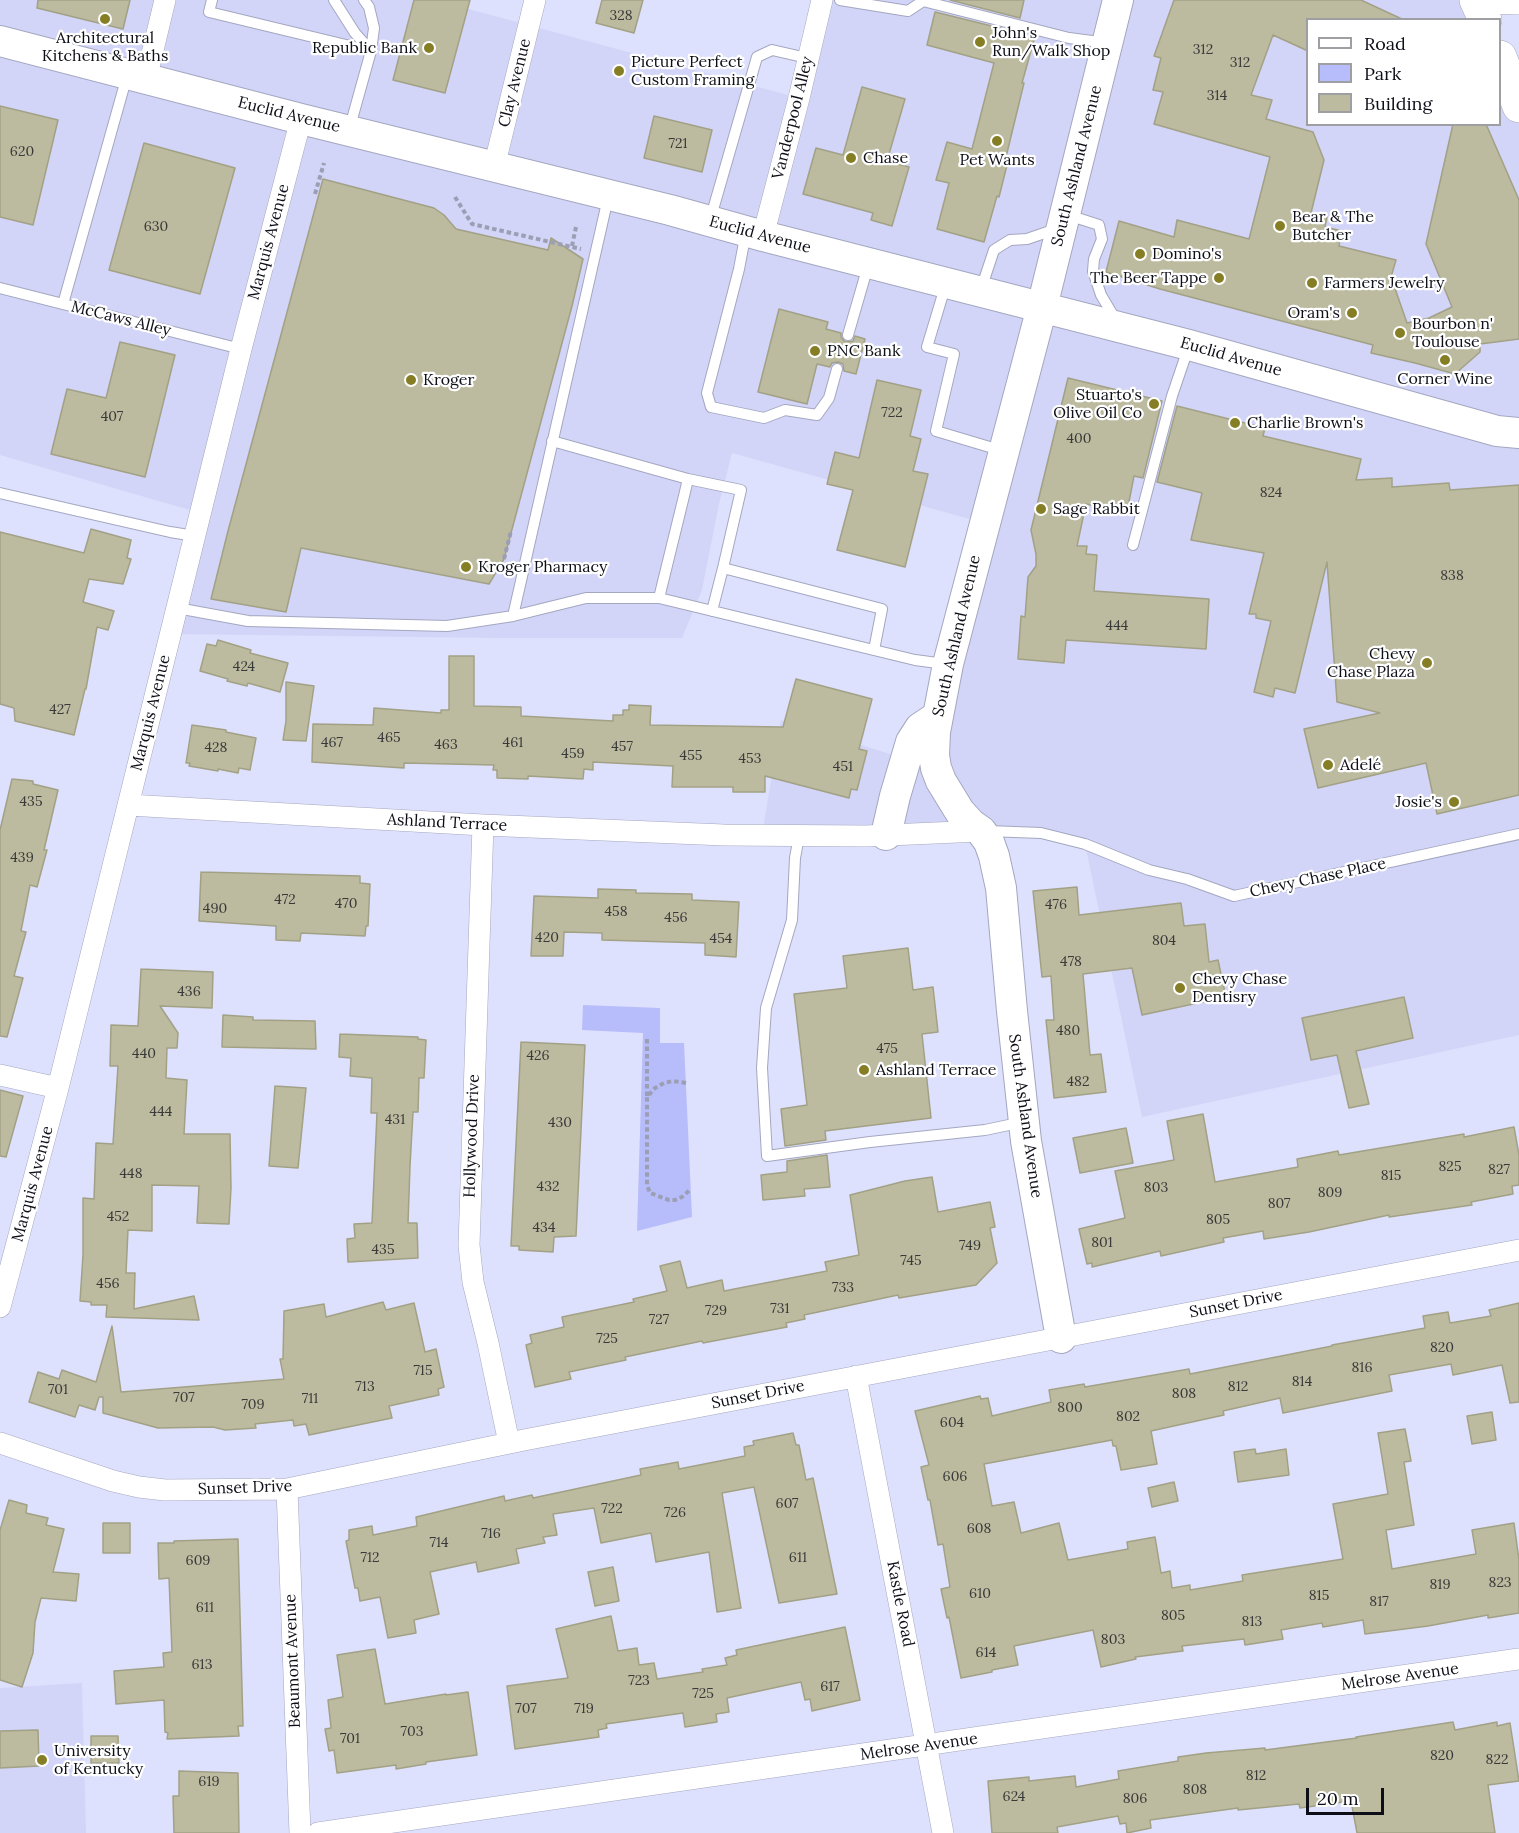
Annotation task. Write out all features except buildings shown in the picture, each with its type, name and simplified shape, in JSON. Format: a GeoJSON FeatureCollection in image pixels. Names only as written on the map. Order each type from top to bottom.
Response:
{"type":"FeatureCollection","features":[{"type":"Feature","properties":{"kind":"main road","name":"South Ashland Avenue"},"geometry":{"type":"LineString","coordinates":[[1061,1338],[1023,1122],[1001,888],[989,842],[981,831],[960,812],[940,781],[934,755],[935,732],[948,664],[1042,307],[1118,0]]}},
{"type":"Feature","properties":{"kind":"main road","name":"Euclid Avenue"},"geometry":{"type":"LineString","coordinates":[[0,41],[1120,327],[1497,431],[1519,433]]}},
{"type":"Feature","properties":{"kind":"main road"},"geometry":{"type":"LineString","coordinates":[[1501,60],[1519,106]]}},
{"type":"Feature","properties":{"kind":"main road"},"geometry":{"type":"LineString","coordinates":[[886,835],[911,742],[920,728],[938,716]]}},
{"type":"Feature","properties":{"kind":"street"},"geometry":{"type":"LineString","coordinates":[[137,77],[165,0]]}},
{"type":"Feature","properties":{"kind":"street","name":"Clay Avenue"},"geometry":{"type":"LineString","coordinates":[[494,167],[535,0]]}},
{"type":"Feature","properties":{"kind":"street","name":"Vanderpool Alley"},"geometry":{"type":"LineString","coordinates":[[755,234],[799,98],[822,0]]}},
{"type":"Feature","properties":{"kind":"street"},"geometry":{"type":"LineString","coordinates":[[1480,7],[1519,4]]}},
{"type":"Feature","properties":{"kind":"street","name":"Marquis Avenue"},"geometry":{"type":"LineString","coordinates":[[0,1307],[58,1089],[241,349],[301,118]]}},
{"type":"Feature","properties":{"kind":"street","name":"Ashland Terrace"},"geometry":{"type":"LineString","coordinates":[[128,805],[483,825],[724,835],[886,835],[981,831]]}},
{"type":"Feature","properties":{"kind":"street","name":"Hollywood Drive"},"geometry":{"type":"LineString","coordinates":[[483,825],[469,1245],[473,1282],[509,1443]]}},
{"type":"Feature","properties":{"kind":"street"},"geometry":{"type":"LineString","coordinates":[[0,1076],[58,1089]]}},
{"type":"Feature","properties":{"kind":"street","name":"Sunset Drive"},"geometry":{"type":"LineString","coordinates":[[0,1443],[113,1481],[139,1487],[165,1490],[287,1489],[509,1443],[1519,1250]]}},
{"type":"Feature","properties":{"kind":"street","name":"Kastle Road"},"geometry":{"type":"LineString","coordinates":[[856,1376],[943,1833]]}},
{"type":"Feature","properties":{"kind":"street","name":"Beaumont Avenue"},"geometry":{"type":"LineString","coordinates":[[287,1489],[300,1833]]}},
{"type":"Feature","properties":{"kind":"street","name":"Melrose Avenue"},"geometry":{"type":"LineString","coordinates":[[318,1833],[1519,1659]]}},
{"type":"Feature","properties":{"kind":"lane"},"geometry":{"type":"LineString","coordinates":[[212,0],[209,12],[371,51]]}},
{"type":"Feature","properties":{"kind":"lane"},"geometry":{"type":"LineString","coordinates":[[334,0],[355,33],[371,51]]}},
{"type":"Feature","properties":{"kind":"lane"},"geometry":{"type":"LineString","coordinates":[[349,130],[371,51],[374,28],[369,7],[364,0]]}},
{"type":"Feature","properties":{"kind":"lane"},"geometry":{"type":"LineString","coordinates":[[840,0],[908,11],[923,2],[1069,38],[1107,43]]}},
{"type":"Feature","properties":{"kind":"lane"},"geometry":{"type":"LineString","coordinates":[[709,222],[758,57],[772,50],[807,58]]}},
{"type":"Feature","properties":{"kind":"lane"},"geometry":{"type":"LineString","coordinates":[[63,304],[137,77]]}},
{"type":"Feature","properties":{"kind":"lane"},"geometry":{"type":"LineString","coordinates":[[513,616],[609,195]]}},
{"type":"Feature","properties":{"kind":"lane"},"geometry":{"type":"LineString","coordinates":[[981,291],[994,250],[1010,240],[1027,239],[1063,221],[1099,225],[1102,239],[1094,259],[1093,271],[1101,295],[1120,327]]}},
{"type":"Feature","properties":{"kind":"lane"},"geometry":{"type":"LineString","coordinates":[[755,234],[740,269],[707,393],[711,407],[764,418],[785,410],[817,415],[829,398],[837,369]]}},
{"type":"Feature","properties":{"kind":"lane"},"geometry":{"type":"LineString","coordinates":[[848,335],[869,263]]}},
{"type":"Feature","properties":{"kind":"lane"},"geometry":{"type":"LineString","coordinates":[[947,283],[927,347],[954,354],[936,431],[1004,451]]}},
{"type":"Feature","properties":{"kind":"lane","name":"McCaws Alley"},"geometry":{"type":"LineString","coordinates":[[0,288],[241,349]]}},
{"type":"Feature","properties":{"kind":"lane"},"geometry":{"type":"LineString","coordinates":[[1133,545],[1172,396],[1189,345]]}},
{"type":"Feature","properties":{"kind":"lane"},"geometry":{"type":"LineString","coordinates":[[552,441],[688,479],[741,490],[712,611]]}},
{"type":"Feature","properties":{"kind":"lane"},"geometry":{"type":"LineString","coordinates":[[659,598],[688,479]]}},
{"type":"Feature","properties":{"kind":"lane"},"geometry":{"type":"LineString","coordinates":[[0,493],[195,536]]}},
{"type":"Feature","properties":{"kind":"lane"},"geometry":{"type":"LineString","coordinates":[[723,568],[882,609],[874,650]]}},
{"type":"Feature","properties":{"kind":"lane"},"geometry":{"type":"LineString","coordinates":[[177,608],[248,621],[447,626],[513,616],[586,598],[659,598],[915,660],[948,664]]}},
{"type":"Feature","properties":{"kind":"lane","name":"Chevy Chase Place"},"geometry":{"type":"LineString","coordinates":[[981,831],[1041,833],[1085,844],[1149,870],[1187,879],[1234,896],[1519,834]]}},
{"type":"Feature","properties":{"kind":"lane"},"geometry":{"type":"LineString","coordinates":[[799,836],[795,858],[792,920],[766,1008],[762,1068],[767,1156],[985,1130],[1023,1122]]}},
{"type":"Feature","properties":{"kind":"path"},"geometry":{"type":"LineString","coordinates":[[307,191],[317,194],[324,163]]}},
{"type":"Feature","properties":{"kind":"path"},"geometry":{"type":"LineString","coordinates":[[455,197],[472,224],[581,249]]}},
{"type":"Feature","properties":{"kind":"path"},"geometry":{"type":"LineString","coordinates":[[572,246],[576,227]]}},
{"type":"Feature","properties":{"kind":"path"},"geometry":{"type":"LineString","coordinates":[[647,1036],[648,1190],[654,1196],[675,1200],[691,1189]]}},
{"type":"Feature","properties":{"kind":"path"},"geometry":{"type":"LineString","coordinates":[[647,1097],[655,1088],[664,1083],[674,1081],[686,1083]]}},
{"type":"Feature","properties":{"kind":"shaded area"},"geometry":{"type":"Polygon","coordinates":[[[0,0],[435,0],[799,98],[822,0],[1476,0],[1485,18],[1306,18],[1306,126],[1501,126],[1501,60],[1519,106],[1519,1035],[1142,1117],[1085,844],[1041,833],[762,835],[781,720],[935,768],[984,523],[732,453],[702,590],[682,638],[170,634],[200,513],[0,455],[0,0]]]}},
{"type":"Feature","properties":{"kind":"shaded area","name":"University of Kentucky"},"geometry":{"type":"Polygon","coordinates":[[[82,1683],[86,1833],[0,1833],[0,1688],[82,1683]]]}},
{"type":"Feature","properties":{"kind":"green space"},"geometry":{"type":"Polygon","coordinates":[[[583,1005],[660,1008],[660,1043],[684,1043],[692,1217],[637,1231],[643,1033],[582,1030],[583,1005]]]}},
{"type":"Feature","properties":{"kind":"place","name":"Architectural Kitchens & Baths"},"geometry":{"type":"Point","coordinates":[105,19]}},
{"type":"Feature","properties":{"kind":"place","name":"John's Run/Walk Shop"},"geometry":{"type":"Point","coordinates":[980,42]}},
{"type":"Feature","properties":{"kind":"place","name":"Republic Bank"},"geometry":{"type":"Point","coordinates":[429,48]}},
{"type":"Feature","properties":{"kind":"place","name":"Picture Perfect Custom Framing"},"geometry":{"type":"Point","coordinates":[619,71]}},
{"type":"Feature","properties":{"kind":"place","name":"Pet Wants"},"geometry":{"type":"Point","coordinates":[997,141]}},
{"type":"Feature","properties":{"kind":"place","name":"Chase"},"geometry":{"type":"Point","coordinates":[851,158]}},
{"type":"Feature","properties":{"kind":"place","name":"Bear & The Butcher"},"geometry":{"type":"Point","coordinates":[1280,226]}},
{"type":"Feature","properties":{"kind":"place","name":"Domino's"},"geometry":{"type":"Point","coordinates":[1140,254]}},
{"type":"Feature","properties":{"kind":"place","name":"The Beer Tappe"},"geometry":{"type":"Point","coordinates":[1219,278]}},
{"type":"Feature","properties":{"kind":"place","name":"Farmers Jewelry"},"geometry":{"type":"Point","coordinates":[1312,283]}},
{"type":"Feature","properties":{"kind":"place","name":"Oram's"},"geometry":{"type":"Point","coordinates":[1352,313]}},
{"type":"Feature","properties":{"kind":"place","name":"Bourbon n' Toulouse"},"geometry":{"type":"Point","coordinates":[1400,333]}},
{"type":"Feature","properties":{"kind":"place","name":"PNC Bank"},"geometry":{"type":"Point","coordinates":[815,351]}},
{"type":"Feature","properties":{"kind":"place","name":"Corner Wine"},"geometry":{"type":"Point","coordinates":[1445,360]}},
{"type":"Feature","properties":{"kind":"place","name":"Kroger"},"geometry":{"type":"Point","coordinates":[411,380]}},
{"type":"Feature","properties":{"kind":"place","name":"Stuarto's Olive Oil Co"},"geometry":{"type":"Point","coordinates":[1154,404]}},
{"type":"Feature","properties":{"kind":"place","name":"Charlie Brown's"},"geometry":{"type":"Point","coordinates":[1235,423]}},
{"type":"Feature","properties":{"kind":"place","name":"Sage Rabbit"},"geometry":{"type":"Point","coordinates":[1041,509]}},
{"type":"Feature","properties":{"kind":"place","name":"Kroger Pharmacy"},"geometry":{"type":"Point","coordinates":[466,567]}},
{"type":"Feature","properties":{"kind":"place","name":"Chevy Chase Plaza"},"geometry":{"type":"Point","coordinates":[1427,663]}},
{"type":"Feature","properties":{"kind":"place","name":"Adelé"},"geometry":{"type":"Point","coordinates":[1328,765]}},
{"type":"Feature","properties":{"kind":"place","name":"Josie's"},"geometry":{"type":"Point","coordinates":[1454,802]}},
{"type":"Feature","properties":{"kind":"place","name":"Chevy Chase Dentisry"},"geometry":{"type":"Point","coordinates":[1180,988]}},
{"type":"Feature","properties":{"kind":"place","name":"Ashland Terrace"},"geometry":{"type":"Point","coordinates":[864,1070]}},
{"type":"Feature","properties":{"kind":"place","name":"University of Kentucky"},"geometry":{"type":"Point","coordinates":[42,1760]}}]}
